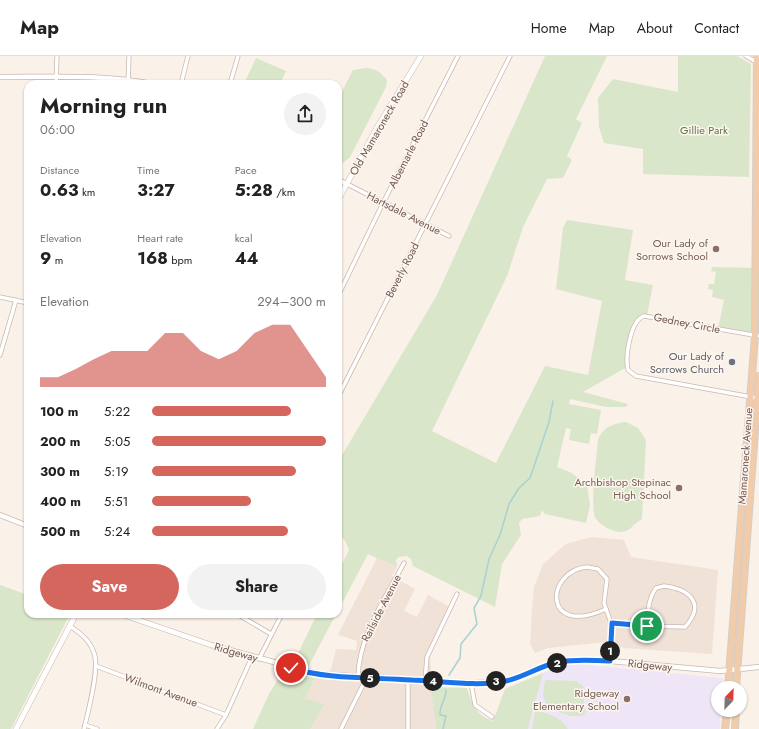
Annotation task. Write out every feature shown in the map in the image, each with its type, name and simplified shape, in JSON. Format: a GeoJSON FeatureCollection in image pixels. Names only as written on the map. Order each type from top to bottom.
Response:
{"type":"FeatureCollection","features":[{"type":"Feature","properties":{"kind":"main road","name":"Old Mamaroneck Road"},"geometry":{"type":"LineString","coordinates":[[342,193],[378,126],[421,56]]}},
{"type":"Feature","properties":{"kind":"main road","name":"Mamaroneck Avenue"},"geometry":{"type":"LineString","coordinates":[[728,681],[740,540],[749,397],[757,336],[758,61]]}},
{"type":"Feature","properties":{"kind":"main road","name":"Mamaroneck Avenue"},"geometry":{"type":"LineString","coordinates":[[736,681],[748,541],[759,376]]}},
{"type":"Feature","properties":{"kind":"main road"},"geometry":{"type":"LineString","coordinates":[[16,729],[74,618]]}},
{"type":"Feature","properties":{"kind":"main road"},"geometry":{"type":"LineString","coordinates":[[725,729],[726,717]]}},
{"type":"Feature","properties":{"kind":"main road"},"geometry":{"type":"LineString","coordinates":[[735,729],[736,717]]}},
{"type":"Feature","properties":{"kind":"street"},"geometry":{"type":"LineString","coordinates":[[56,77],[57,56]]}},
{"type":"Feature","properties":{"kind":"street"},"geometry":{"type":"LineString","coordinates":[[128,80],[129,56]]}},
{"type":"Feature","properties":{"kind":"street"},"geometry":{"type":"LineString","coordinates":[[182,80],[188,56]]}},
{"type":"Feature","properties":{"kind":"street"},"geometry":{"type":"LineString","coordinates":[[231,80],[238,56]]}},
{"type":"Feature","properties":{"kind":"street","name":"Albemarle Road"},"geometry":{"type":"LineString","coordinates":[[342,288],[383,203],[458,56]]}},
{"type":"Feature","properties":{"kind":"street","name":"Beverly Road"},"geometry":{"type":"LineString","coordinates":[[342,389],[510,56]]}},
{"type":"Feature","properties":{"kind":"street"},"geometry":{"type":"LineString","coordinates":[[746,56],[758,61]]}},
{"type":"Feature","properties":{"kind":"street"},"geometry":{"type":"LineString","coordinates":[[0,77],[56,77],[99,80]]}},
{"type":"Feature","properties":{"kind":"street","name":"Hartsdale Avenue"},"geometry":{"type":"LineString","coordinates":[[342,182],[449,236]]}},
{"type":"Feature","properties":{"kind":"street"},"geometry":{"type":"LineString","coordinates":[[0,298],[24,301]]}},
{"type":"Feature","properties":{"kind":"street"},"geometry":{"type":"LineString","coordinates":[[0,355],[16,300]]}},
{"type":"Feature","properties":{"kind":"street","name":"Gedney Circle"},"geometry":{"type":"LineString","coordinates":[[757,336],[644,316],[638,319],[634,325],[627,359],[628,370],[636,376],[757,398]]}},
{"type":"Feature","properties":{"kind":"street"},"geometry":{"type":"LineString","coordinates":[[747,437],[755,437]]}},
{"type":"Feature","properties":{"kind":"street"},"geometry":{"type":"LineString","coordinates":[[744,474],[752,475]]}},
{"type":"Feature","properties":{"kind":"street"},"geometry":{"type":"LineString","coordinates":[[0,515],[24,524]]}},
{"type":"Feature","properties":{"kind":"street"},"geometry":{"type":"LineString","coordinates":[[740,540],[748,541]]}},
{"type":"Feature","properties":{"kind":"street","name":"Railside Avenue"},"geometry":{"type":"LineString","coordinates":[[358,677],[360,651],[366,635],[404,562]]}},
{"type":"Feature","properties":{"kind":"street"},"geometry":{"type":"LineString","coordinates":[[606,609],[591,616],[570,615],[564,613],[556,604],[555,598],[559,586],[572,572],[578,568],[587,567],[598,569],[605,575],[607,582],[604,603],[612,623],[610,661]]}},
{"type":"Feature","properties":{"kind":"street"},"geometry":{"type":"LineString","coordinates":[[612,623],[647,626],[685,627],[691,620],[695,606],[692,598],[682,590],[675,587],[656,588],[648,607],[647,626]]}},
{"type":"Feature","properties":{"kind":"street"},"geometry":{"type":"LineString","coordinates":[[424,680],[427,657],[457,594]]}},
{"type":"Feature","properties":{"kind":"street","name":"Ridgeway"},"geometry":{"type":"LineString","coordinates":[[133,618],[211,645],[318,674],[471,683],[507,680],[557,662],[572,660],[610,661],[694,670],[737,670],[759,667]]}},
{"type":"Feature","properties":{"kind":"street"},"geometry":{"type":"LineString","coordinates":[[244,618],[271,634]]}},
{"type":"Feature","properties":{"kind":"street"},"geometry":{"type":"LineString","coordinates":[[259,659],[280,618]]}},
{"type":"Feature","properties":{"kind":"street"},"geometry":{"type":"LineString","coordinates":[[70,626],[80,633],[90,644],[95,653],[96,666],[84,727],[97,729]]}},
{"type":"Feature","properties":{"kind":"street"},"geometry":{"type":"LineString","coordinates":[[217,729],[226,715],[252,657]]}},
{"type":"Feature","properties":{"kind":"street","name":"Wilmont Avenue"},"geometry":{"type":"LineString","coordinates":[[96,666],[226,715]]}},
{"type":"Feature","properties":{"kind":"street"},"geometry":{"type":"LineString","coordinates":[[341,729],[364,683],[365,677]]}},
{"type":"Feature","properties":{"kind":"street"},"geometry":{"type":"LineString","coordinates":[[408,679],[408,729]]}},
{"type":"Feature","properties":{"kind":"street"},"geometry":{"type":"LineString","coordinates":[[471,683],[475,705],[492,717]]}},
{"type":"Feature","properties":{"kind":"shaded area"},"geometry":{"type":"Polygon","coordinates":[[[591,537],[624,540],[631,557],[718,570],[712,654],[624,648],[605,642],[548,648],[535,653],[530,644],[532,609],[534,587],[543,564],[566,544],[591,537]]]}},
{"type":"Feature","properties":{"kind":"shaded area"},"geometry":{"type":"Polygon","coordinates":[[[377,558],[397,567],[392,576],[415,589],[404,611],[417,617],[428,595],[452,608],[430,656],[436,729],[310,729],[325,704],[305,698],[315,678],[328,680],[336,649],[356,650],[357,641],[338,635],[377,558]]]}},
{"type":"Feature","properties":{"kind":"shaded area","name":"Ridgeway Elementary School"},"geometry":{"type":"Polygon","coordinates":[[[579,664],[723,678],[723,681],[711,681],[711,717],[721,717],[720,729],[528,729],[543,673],[560,666],[579,664]]]}},
{"type":"Feature","properties":{"kind":"green space"},"geometry":{"type":"Polygon","coordinates":[[[545,56],[607,56],[576,119],[582,123],[567,156],[572,160],[563,178],[547,179],[523,227],[507,276],[432,431],[496,463],[545,366],[588,375],[602,301],[556,289],[563,228],[567,220],[633,230],[625,280],[653,285],[647,315],[636,321],[627,359],[627,367],[583,392],[628,404],[626,407],[606,407],[570,399],[569,404],[601,410],[597,434],[591,433],[589,444],[569,440],[571,429],[566,428],[557,467],[572,473],[587,485],[590,505],[586,523],[545,514],[542,510],[540,516],[522,519],[519,523],[521,535],[502,564],[495,607],[413,566],[411,559],[407,556],[399,557],[396,560],[397,567],[368,554],[342,603],[342,564],[349,550],[342,538],[342,455],[437,295],[545,56]]]}},
{"type":"Feature","properties":{"kind":"green space","name":"Gillie Park"},"geometry":{"type":"Polygon","coordinates":[[[678,56],[737,56],[751,64],[749,177],[643,174],[643,149],[604,143],[599,127],[598,98],[613,79],[678,92],[678,56]]]}},
{"type":"Feature","properties":{"kind":"green space"},"geometry":{"type":"Polygon","coordinates":[[[256,58],[286,71],[282,80],[246,80],[256,58]]]}},
{"type":"Feature","properties":{"kind":"green space"},"geometry":{"type":"Polygon","coordinates":[[[367,68],[373,69],[378,71],[387,80],[386,87],[350,157],[342,163],[342,91],[353,70],[367,68]]]}},
{"type":"Feature","properties":{"kind":"green space"},"geometry":{"type":"Polygon","coordinates":[[[712,267],[756,268],[755,336],[718,329],[724,300],[712,297],[713,290],[708,289],[709,284],[714,284],[716,272],[711,271],[712,267]]]}},
{"type":"Feature","properties":{"kind":"green space"},"geometry":{"type":"Polygon","coordinates":[[[626,422],[638,428],[646,440],[642,519],[627,531],[621,532],[606,528],[599,523],[595,517],[593,491],[598,439],[603,431],[609,426],[626,422]]]}},
{"type":"Feature","properties":{"kind":"green space"},"geometry":{"type":"Polygon","coordinates":[[[0,585],[24,594],[24,618],[68,618],[11,729],[0,729],[0,585]]]}},
{"type":"Feature","properties":{"kind":"green space"},"geometry":{"type":"Polygon","coordinates":[[[315,618],[334,618],[306,671],[291,668],[315,618]]]}},
{"type":"Feature","properties":{"kind":"green space"},"geometry":{"type":"Polygon","coordinates":[[[283,671],[315,678],[305,698],[325,704],[310,729],[253,729],[269,694],[283,671]]]}},
{"type":"Feature","properties":{"kind":"green space"},"geometry":{"type":"Polygon","coordinates":[[[543,673],[528,729],[436,729],[431,687],[467,688],[476,709],[482,716],[493,721],[505,689],[543,673]]]}},
{"type":"Feature","properties":{"kind":"green space"},"geometry":{"type":"Polygon","coordinates":[[[545,680],[576,681],[583,686],[585,714],[583,716],[571,716],[549,709],[543,696],[545,680]]]}},
{"type":"Feature","properties":{"kind":"green space"},"geometry":{"type":"Polygon","coordinates":[[[535,710],[558,719],[568,729],[532,729],[535,710]]]}},
{"type":"Feature","properties":{"kind":"waterway"},"geometry":{"type":"LineString","coordinates":[[449,675],[460,658],[461,644],[477,624],[474,608],[481,596],[489,559],[500,535],[509,504],[519,488],[530,478],[549,422],[553,401]]}},
{"type":"Feature","properties":{"kind":"waterway"},"geometry":{"type":"LineString","coordinates":[[443,729],[446,716],[440,715],[440,712],[446,690]]}},
{"type":"Feature","properties":{"kind":"place","name":"Our Lady of Sorrows School"},"geometry":{"type":"Point","coordinates":[716,249]}},
{"type":"Feature","properties":{"kind":"place","name":"Our Lady of Sorrows Church"},"geometry":{"type":"Point","coordinates":[732,362]}},
{"type":"Feature","properties":{"kind":"place","name":"Archbishop Stepinac High School"},"geometry":{"type":"Point","coordinates":[679,488]}},
{"type":"Feature","properties":{"kind":"place","name":"Ridgeway Elementary School"},"geometry":{"type":"Point","coordinates":[627,699]}},
{"type":"Feature","properties":{"kind":"route"},"geometry":{"type":"LineString","coordinates":[[291,668],[318,674],[358,677],[471,683],[504,681],[528,674],[557,662],[572,660],[610,661],[612,623],[647,626]]}}]}
